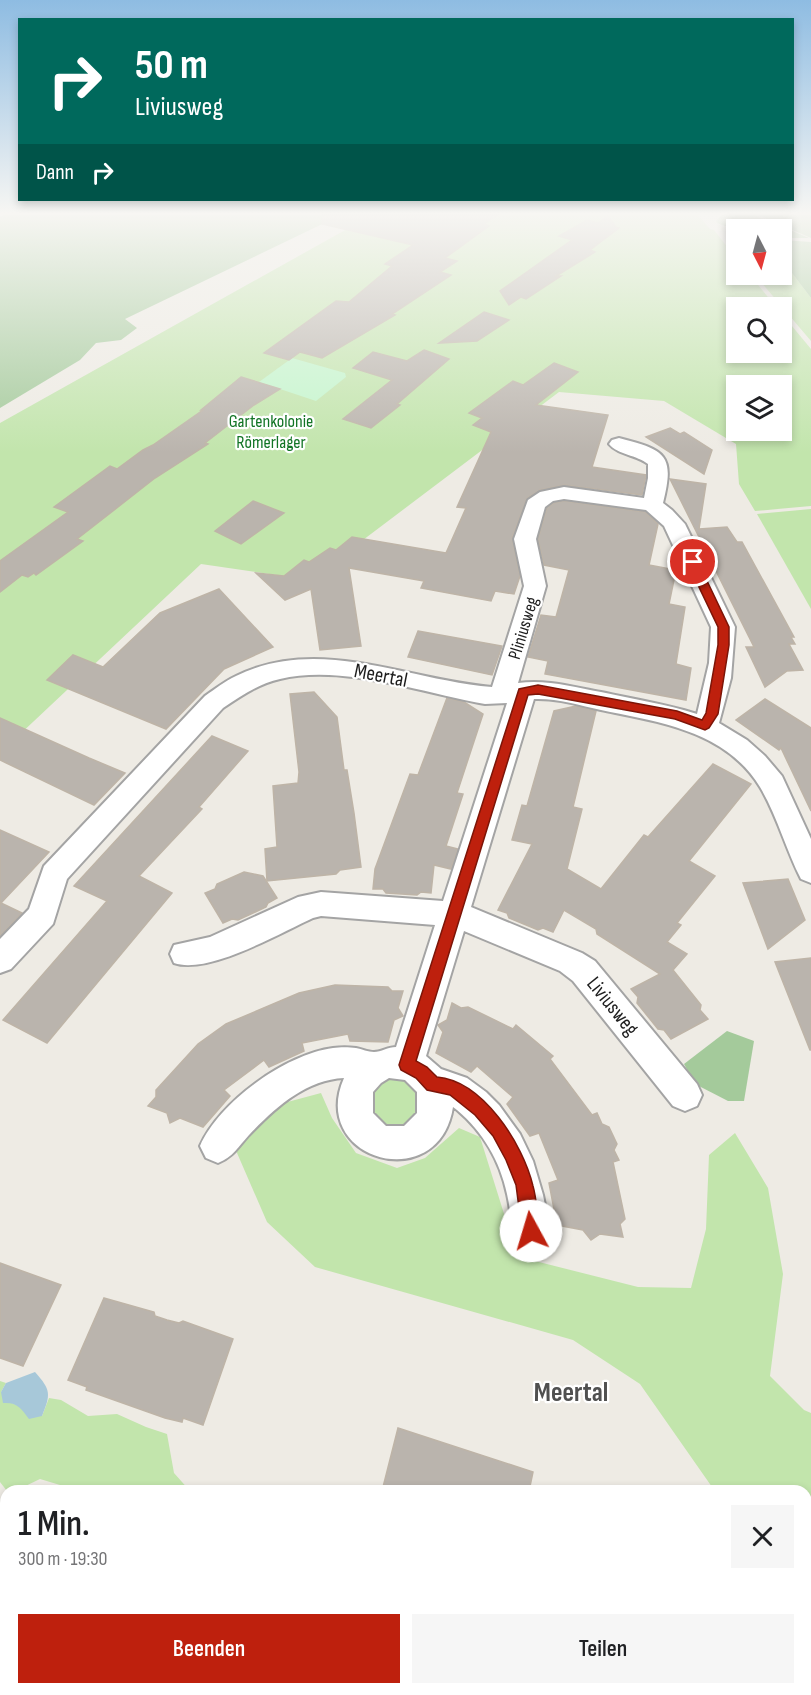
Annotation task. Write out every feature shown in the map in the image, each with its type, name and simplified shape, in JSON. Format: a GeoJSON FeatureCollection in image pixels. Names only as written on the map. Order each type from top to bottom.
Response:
{"type":"FeatureCollection","features":[{"type":"Feature","properties":{"kind":"street"},"geometry":{"type":"LineString","coordinates":[[619,444],[650,454],[659,463],[660,472],[652,505],[666,514],[674,524],[723,627],[723,645],[712,714],[705,725]]}},
{"type":"Feature","properties":{"kind":"street","name":"Pliniusweg"},"geometry":{"type":"LineString","coordinates":[[513,693],[535,586],[525,539],[535,504],[547,496],[564,493],[652,505]]}},
{"type":"Feature","properties":{"kind":"street","name":"Meertal"},"geometry":{"type":"LineString","coordinates":[[0,960],[42,915],[54,874],[214,702],[240,682],[286,668],[309,665],[351,669],[488,696],[538,690],[677,715],[705,725],[742,749],[764,771],[772,783],[811,871]]}},
{"type":"Feature","properties":{"kind":"street"},"geometry":{"type":"LineString","coordinates":[[406,1073],[455,914],[513,693]]}},
{"type":"Feature","properties":{"kind":"street","name":"Liviusweg"},"geometry":{"type":"LineString","coordinates":[[185,954],[214,949],[309,906],[321,904],[455,914],[571,962],[584,971],[685,1095]]}},
{"type":"Feature","properties":{"kind":"street"},"geometry":{"type":"LineString","coordinates":[[218,1146],[235,1124],[258,1101],[295,1077],[311,1070],[341,1063],[363,1062],[406,1073],[456,1090],[481,1110],[499,1130],[513,1156],[524,1185],[531,1231]]}},
{"type":"Feature","properties":{"kind":"green space"},"geometry":{"type":"Polygon","coordinates":[[[0,294],[177,294],[125,319],[137,328],[121,340],[96,343],[80,360],[0,408],[0,294]]]}},
{"type":"Feature","properties":{"kind":"green space","name":"Gartenkolonie Römerlager"},"geometry":{"type":"Polygon","coordinates":[[[231,294],[766,294],[768,297],[726,297],[726,363],[792,363],[792,326],[811,349],[811,506],[755,511],[739,484],[736,444],[731,441],[792,441],[792,375],[726,375],[726,438],[664,401],[559,392],[310,580],[201,564],[0,753],[0,423],[231,294]]]}},
{"type":"Feature","properties":{"kind":"green space"},"geometry":{"type":"Polygon","coordinates":[[[771,294],[808,294],[811,298],[811,341],[792,319],[792,297],[774,297],[771,294]]]}},
{"type":"Feature","properties":{"kind":"green space"},"geometry":{"type":"Polygon","coordinates":[[[292,358],[345,373],[346,377],[316,401],[259,382],[292,358]]]}},
{"type":"Feature","properties":{"kind":"green space"},"geometry":{"type":"Polygon","coordinates":[[[811,509],[811,609],[757,514],[811,509]]]}},
{"type":"Feature","properties":{"kind":"green space"},"geometry":{"type":"Polygon","coordinates":[[[727,1031],[754,1041],[744,1101],[728,1101],[695,1084],[684,1064],[727,1031]]]}},
{"type":"Feature","properties":{"kind":"green space"},"geometry":{"type":"Polygon","coordinates":[[[395,1074],[416,1082],[420,1114],[400,1128],[390,1128],[376,1124],[366,1094],[373,1084],[395,1074]]]}},
{"type":"Feature","properties":{"kind":"green space"},"geometry":{"type":"Polygon","coordinates":[[[321,1093],[332,1118],[356,1153],[397,1168],[425,1158],[459,1128],[480,1137],[505,1217],[527,1259],[638,1287],[691,1288],[706,1229],[709,1155],[735,1133],[768,1188],[783,1274],[770,1376],[804,1410],[811,1413],[811,1485],[711,1485],[640,1384],[573,1340],[315,1267],[267,1222],[234,1146],[280,1104],[321,1093]]]}},
{"type":"Feature","properties":{"kind":"green space"},"geometry":{"type":"Polygon","coordinates":[[[0,1381],[6,1383],[1,1392],[12,1403],[42,1416],[49,1398],[61,1400],[88,1416],[117,1414],[167,1434],[174,1473],[185,1485],[60,1485],[40,1479],[28,1485],[2,1485],[0,1482],[0,1381]]]}},
{"type":"Feature","properties":{"kind":"water"},"geometry":{"type":"Polygon","coordinates":[[[35,1372],[47,1388],[48,1397],[42,1416],[29,1419],[18,1406],[3,1403],[1,1392],[6,1383],[35,1372]]]}},
{"type":"Feature","properties":{"kind":"building"},"geometry":{"type":"Polygon","coordinates":[[[358,294],[422,294],[392,314],[395,315],[322,358],[300,352],[289,360],[264,353],[336,301],[349,302],[358,294]]]}},
{"type":"Feature","properties":{"kind":"building"},"geometry":{"type":"Polygon","coordinates":[[[502,294],[533,294],[526,299],[521,297],[509,305],[502,294]]]}},
{"type":"Feature","properties":{"kind":"building"},"geometry":{"type":"Polygon","coordinates":[[[484,312],[509,320],[477,341],[439,343],[484,312]]]}},
{"type":"Feature","properties":{"kind":"building"},"geometry":{"type":"Polygon","coordinates":[[[424,350],[449,359],[397,404],[400,405],[371,428],[343,419],[392,380],[353,368],[373,352],[407,361],[424,350]]]}},
{"type":"Feature","properties":{"kind":"building"},"geometry":{"type":"Polygon","coordinates":[[[554,363],[578,372],[536,405],[608,415],[592,467],[646,475],[642,495],[564,485],[540,490],[527,498],[512,538],[520,576],[514,594],[495,591],[491,601],[421,588],[424,581],[349,568],[361,646],[320,650],[311,589],[285,600],[256,573],[284,576],[304,560],[309,562],[330,548],[336,550],[352,537],[446,553],[466,508],[457,507],[491,432],[473,425],[482,418],[469,413],[513,381],[523,385],[554,363]]]}},
{"type":"Feature","properties":{"kind":"building"},"geometry":{"type":"Polygon","coordinates":[[[241,377],[280,389],[254,405],[205,443],[208,444],[155,478],[77,539],[83,541],[36,575],[34,573],[28,577],[22,575],[0,592],[0,561],[68,512],[54,507],[110,466],[117,469],[153,445],[203,410],[201,410],[241,377]]]}},
{"type":"Feature","properties":{"kind":"building"},"geometry":{"type":"Polygon","coordinates":[[[670,428],[680,434],[684,432],[712,450],[704,474],[646,437],[670,428]]]}},
{"type":"Feature","properties":{"kind":"building"},"geometry":{"type":"Polygon","coordinates":[[[670,479],[706,484],[699,529],[727,527],[737,542],[742,542],[794,637],[791,637],[795,644],[789,644],[803,670],[787,671],[765,687],[746,647],[754,647],[670,479]]]}},
{"type":"Feature","properties":{"kind":"building"},"geometry":{"type":"Polygon","coordinates":[[[253,501],[284,513],[241,544],[215,531],[253,501]]]}},
{"type":"Feature","properties":{"kind":"building"},"geometry":{"type":"Polygon","coordinates":[[[564,501],[645,512],[658,524],[649,565],[676,570],[669,604],[685,607],[676,664],[691,668],[686,700],[545,674],[548,661],[528,657],[541,615],[556,617],[569,570],[544,565],[538,539],[547,508],[554,503],[564,501]]]}},
{"type":"Feature","properties":{"kind":"building"},"geometry":{"type":"Polygon","coordinates":[[[219,589],[273,647],[224,669],[166,729],[47,680],[73,655],[103,667],[160,613],[219,589]]]}},
{"type":"Feature","properties":{"kind":"building"},"geometry":{"type":"Polygon","coordinates":[[[418,631],[502,646],[492,675],[408,657],[418,631]]]}},
{"type":"Feature","properties":{"kind":"building"},"geometry":{"type":"Polygon","coordinates":[[[314,692],[337,717],[361,867],[340,870],[336,874],[267,881],[265,849],[277,847],[273,786],[298,783],[299,772],[290,694],[314,692]]]}},
{"type":"Feature","properties":{"kind":"building"},"geometry":{"type":"Polygon","coordinates":[[[447,698],[464,702],[483,714],[457,793],[463,794],[446,846],[458,849],[451,869],[434,865],[431,893],[421,892],[417,895],[386,893],[383,889],[373,889],[375,869],[410,774],[418,775],[447,698]]]}},
{"type":"Feature","properties":{"kind":"building"},"geometry":{"type":"Polygon","coordinates":[[[765,699],[811,728],[811,811],[781,748],[779,750],[736,720],[765,699]]]}},
{"type":"Feature","properties":{"kind":"building"},"geometry":{"type":"Polygon","coordinates":[[[576,706],[596,711],[573,807],[582,809],[567,869],[601,889],[644,835],[648,837],[713,764],[751,784],[689,861],[715,876],[677,923],[681,925],[667,942],[687,954],[673,970],[701,1005],[700,1010],[708,1019],[671,1039],[664,1030],[658,1029],[637,1003],[638,997],[631,989],[660,974],[597,934],[596,929],[564,910],[553,932],[543,928],[538,930],[509,918],[507,913],[498,910],[532,844],[512,840],[522,805],[527,806],[554,711],[576,706]]]}},
{"type":"Feature","properties":{"kind":"building"},"geometry":{"type":"Polygon","coordinates":[[[0,718],[125,773],[94,805],[0,760],[0,718]]]}},
{"type":"Feature","properties":{"kind":"building"},"geometry":{"type":"Polygon","coordinates":[[[212,736],[248,751],[199,807],[202,809],[139,876],[172,893],[47,1043],[3,1020],[107,901],[74,886],[212,736]]]}},
{"type":"Feature","properties":{"kind":"building"},"geometry":{"type":"Polygon","coordinates":[[[0,830],[49,852],[1,903],[22,913],[0,936],[0,830]]]}},
{"type":"Feature","properties":{"kind":"building"},"geometry":{"type":"Polygon","coordinates":[[[244,872],[263,876],[277,898],[268,903],[266,907],[238,920],[232,919],[223,923],[205,893],[215,889],[217,884],[244,872]]]}},
{"type":"Feature","properties":{"kind":"building"},"geometry":{"type":"Polygon","coordinates":[[[788,879],[805,920],[768,949],[743,883],[788,879]]]}},
{"type":"Feature","properties":{"kind":"building"},"geometry":{"type":"Polygon","coordinates":[[[811,958],[811,1050],[810,1050],[775,962],[811,958]]]}},
{"type":"Feature","properties":{"kind":"building"},"geometry":{"type":"Polygon","coordinates":[[[335,985],[388,987],[392,991],[403,991],[398,1008],[403,1016],[394,1020],[388,1042],[350,1041],[348,1034],[302,1043],[304,1051],[269,1067],[264,1060],[224,1090],[230,1096],[203,1127],[180,1118],[170,1123],[167,1113],[148,1106],[156,1097],[156,1090],[198,1044],[226,1024],[299,993],[335,985]]]}},
{"type":"Feature","properties":{"kind":"building"},"geometry":{"type":"Polygon","coordinates":[[[452,1003],[461,1008],[468,1007],[513,1029],[516,1025],[553,1056],[550,1059],[592,1115],[597,1113],[602,1124],[609,1127],[617,1144],[614,1150],[619,1160],[613,1162],[625,1219],[620,1224],[623,1237],[600,1234],[591,1240],[583,1230],[557,1225],[549,1183],[558,1180],[539,1133],[530,1136],[507,1104],[513,1097],[477,1066],[471,1072],[436,1053],[443,1032],[438,1025],[447,1020],[452,1003]]]}},
{"type":"Feature","properties":{"kind":"building"},"geometry":{"type":"Polygon","coordinates":[[[0,1263],[61,1285],[23,1366],[0,1358],[0,1263]]]}},
{"type":"Feature","properties":{"kind":"building"},"geometry":{"type":"Polygon","coordinates":[[[104,1298],[154,1312],[155,1316],[167,1320],[179,1323],[183,1321],[233,1339],[203,1425],[183,1418],[182,1422],[165,1418],[86,1390],[87,1387],[68,1380],[104,1298]]]}},
{"type":"Feature","properties":{"kind":"building"},"geometry":{"type":"Polygon","coordinates":[[[398,1428],[533,1472],[530,1485],[384,1485],[398,1428]]]}},
{"type":"Feature","properties":{"kind":"district","name":"Meertal"},"geometry":{"type":"Point","coordinates":[571,1392]}},
{"type":"Feature","properties":{"kind":"route"},"geometry":{"type":"LineString","coordinates":[[531,1231],[524,1185],[513,1156],[499,1130],[481,1110],[456,1090],[448,1086],[433,1085],[422,1072],[406,1065],[523,692],[538,690],[677,715],[705,725],[712,714],[724,635],[723,627],[693,562]]}}]}
